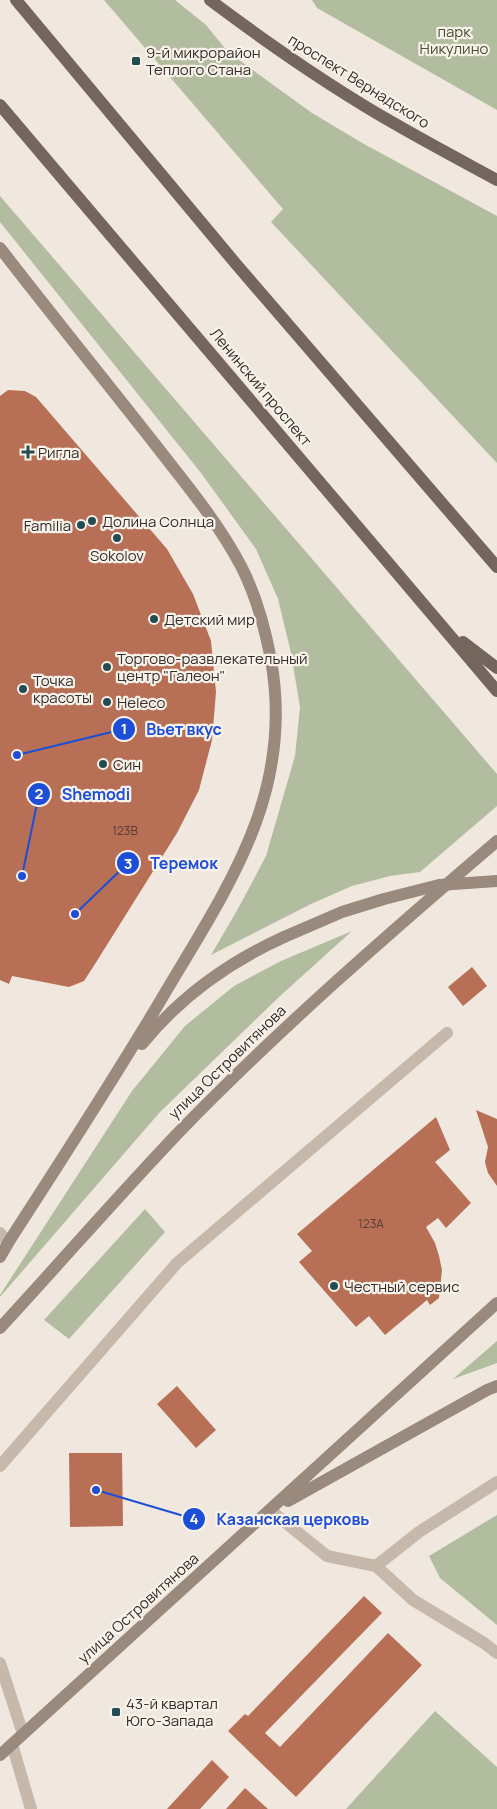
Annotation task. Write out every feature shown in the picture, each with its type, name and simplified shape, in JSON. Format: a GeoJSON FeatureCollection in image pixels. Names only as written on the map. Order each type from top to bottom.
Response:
{"type":"FeatureCollection","features":[{"type":"Feature","properties":{"kind":"main road"},"geometry":{"type":"LineString","coordinates":[[16,0],[236,264],[497,567]]}},
{"type":"Feature","properties":{"kind":"main road","name":"проспект Вернадского"},"geometry":{"type":"LineString","coordinates":[[210,0],[254,33],[387,120],[497,180]]}},
{"type":"Feature","properties":{"kind":"main road","name":"Ленинский проспект"},"geometry":{"type":"LineString","coordinates":[[0,104],[497,691]]}},
{"type":"Feature","properties":{"kind":"main road"},"geometry":{"type":"LineString","coordinates":[[0,248],[186,484],[227,541],[242,568],[256,601],[267,638],[273,673],[277,710],[270,779],[249,844],[232,880],[111,1084]]}},
{"type":"Feature","properties":{"kind":"main road"},"geometry":{"type":"LineString","coordinates":[[444,629],[497,668]]}},
{"type":"Feature","properties":{"kind":"main road","name":"улица Островитянова"},"geometry":{"type":"LineString","coordinates":[[0,1328],[180,1132],[297,1016],[387,935],[497,841]]}},
{"type":"Feature","properties":{"kind":"main road"},"geometry":{"type":"LineString","coordinates":[[0,1257],[4,1238],[111,1084],[150,1034],[177,1005],[204,983],[231,964],[284,937],[342,912],[439,885],[497,881]]}},
{"type":"Feature","properties":{"kind":"main road","name":"улица Островитянова"},"geometry":{"type":"LineString","coordinates":[[0,1755],[497,1303]]}},
{"type":"Feature","properties":{"kind":"main road"},"geometry":{"type":"LineString","coordinates":[[270,1510],[497,1386]]}},
{"type":"Feature","properties":{"kind":"lane"},"geometry":{"type":"LineString","coordinates":[[0,1466],[177,1263],[447,1033]]}},
{"type":"Feature","properties":{"kind":"lane"},"geometry":{"type":"LineString","coordinates":[[376,1566],[419,1532],[497,1482]]}},
{"type":"Feature","properties":{"kind":"lane"},"geometry":{"type":"LineString","coordinates":[[270,1510],[327,1556],[376,1566],[413,1600],[484,1643],[497,1653]]}},
{"type":"Feature","properties":{"kind":"lane"},"geometry":{"type":"LineString","coordinates":[[0,1663],[23,1734]]}},
{"type":"Feature","properties":{"kind":"lane"},"geometry":{"type":"LineString","coordinates":[[12,1744],[31,1809]]}},
{"type":"Feature","properties":{"kind":"green space"},"geometry":{"type":"Polygon","coordinates":[[[104,0],[175,0],[206,25],[228,52],[312,113],[364,144],[497,216],[497,463],[271,222],[283,209],[104,0]]]}},
{"type":"Feature","properties":{"kind":"green space","name":"парк Никулино"},"geometry":{"type":"Polygon","coordinates":[[[312,0],[497,0],[497,110],[317,8],[312,0]]]}},
{"type":"Feature","properties":{"kind":"green space"},"geometry":{"type":"Polygon","coordinates":[[[0,196],[497,774],[497,806],[420,872],[390,876],[352,886],[311,904],[211,955],[266,856],[295,756],[300,707],[291,653],[278,599],[256,549],[201,473],[0,222],[0,196]]]}},
{"type":"Feature","properties":{"kind":"green space"},"geometry":{"type":"Polygon","coordinates":[[[352,931],[279,997],[160,1112],[0,1297],[132,1091],[185,1026],[234,986],[281,961],[352,931]]]}},
{"type":"Feature","properties":{"kind":"green space"},"geometry":{"type":"Polygon","coordinates":[[[145,1209],[165,1232],[69,1339],[44,1320],[145,1209]]]}},
{"type":"Feature","properties":{"kind":"green space"},"geometry":{"type":"Polygon","coordinates":[[[497,1341],[497,1363],[453,1379],[497,1341]]]}},
{"type":"Feature","properties":{"kind":"green space"},"geometry":{"type":"Polygon","coordinates":[[[497,1515],[497,1625],[440,1578],[429,1556],[497,1515]]]}},
{"type":"Feature","properties":{"kind":"green space"},"geometry":{"type":"Polygon","coordinates":[[[435,1711],[497,1767],[497,1809],[346,1809],[435,1711]]]}},
{"type":"Feature","properties":{"kind":"building","name":"Торгово-развлекательный центр \"Галеон\""},"geometry":{"type":"Polygon","coordinates":[[[8,390],[25,391],[36,397],[167,549],[193,594],[211,641],[216,692],[212,740],[199,790],[177,833],[84,981],[69,987],[12,976],[9,984],[0,980],[0,396],[8,390]]]}},
{"type":"Feature","properties":{"kind":"building"},"geometry":{"type":"Polygon","coordinates":[[[472,967],[487,986],[463,1006],[448,987],[472,967]]]}},
{"type":"Feature","properties":{"kind":"building"},"geometry":{"type":"Polygon","coordinates":[[[476,1110],[497,1119],[497,1186],[488,1173],[485,1162],[488,1147],[476,1110]]]}},
{"type":"Feature","properties":{"kind":"building"},"geometry":{"type":"Polygon","coordinates":[[[436,1117],[450,1150],[435,1162],[471,1203],[446,1228],[438,1218],[426,1227],[435,1243],[442,1270],[439,1298],[430,1305],[427,1300],[385,1335],[369,1316],[356,1327],[299,1262],[312,1251],[297,1234],[436,1117]]]}},
{"type":"Feature","properties":{"kind":"building"},"geometry":{"type":"Polygon","coordinates":[[[177,1386],[216,1430],[196,1448],[157,1404],[177,1386]]]}},
{"type":"Feature","properties":{"kind":"building"},"geometry":{"type":"Polygon","coordinates":[[[69,1453],[122,1453],[123,1526],[70,1527],[69,1453]]]}},
{"type":"Feature","properties":{"kind":"building"},"geometry":{"type":"Polygon","coordinates":[[[364,1596],[382,1613],[265,1733],[280,1747],[388,1633],[422,1665],[296,1797],[228,1731],[245,1714],[248,1716],[364,1596]]]}},
{"type":"Feature","properties":{"kind":"building"},"geometry":{"type":"Polygon","coordinates":[[[212,1760],[229,1777],[200,1809],[167,1809],[212,1760]]]}},
{"type":"Feature","properties":{"kind":"building"},"geometry":{"type":"Polygon","coordinates":[[[245,1788],[268,1809],[226,1809],[245,1788]]]}},
{"type":"Feature","properties":{"kind":"place","name":"9-й микрорайон Теплого Стана"},"geometry":{"type":"Point","coordinates":[136,61]}},
{"type":"Feature","properties":{"kind":"place","name":"Ригла"},"geometry":{"type":"Point","coordinates":[28,452]}},
{"type":"Feature","properties":{"kind":"place","name":"Долина Солнца"},"geometry":{"type":"Point","coordinates":[92,521]}},
{"type":"Feature","properties":{"kind":"place","name":"Familia"},"geometry":{"type":"Point","coordinates":[81,525]}},
{"type":"Feature","properties":{"kind":"place","name":"Sokolov"},"geometry":{"type":"Point","coordinates":[117,538]}},
{"type":"Feature","properties":{"kind":"place","name":"Детский мир"},"geometry":{"type":"Point","coordinates":[154,619]}},
{"type":"Feature","properties":{"kind":"place","name":"Торгово-развлекательный центр \"Галеон\""},"geometry":{"type":"Point","coordinates":[107,667]}},
{"type":"Feature","properties":{"kind":"place","name":"Точка красоты"},"geometry":{"type":"Point","coordinates":[23,689]}},
{"type":"Feature","properties":{"kind":"place","name":"Heleco"},"geometry":{"type":"Point","coordinates":[107,702]}},
{"type":"Feature","properties":{"kind":"place","name":"Вьет вкус"},"geometry":{"type":"Point","coordinates":[17,755]}},
{"type":"Feature","properties":{"kind":"place","name":"Син"},"geometry":{"type":"Point","coordinates":[103,764]}},
{"type":"Feature","properties":{"kind":"place","name":"Shemodi"},"geometry":{"type":"Point","coordinates":[22,876]}},
{"type":"Feature","properties":{"kind":"place","name":"Теремок"},"geometry":{"type":"Point","coordinates":[75,914]}},
{"type":"Feature","properties":{"kind":"place","name":"Честный сервис"},"geometry":{"type":"Point","coordinates":[334,1286]}},
{"type":"Feature","properties":{"kind":"place","name":"Казанская церковь"},"geometry":{"type":"Point","coordinates":[96,1490]}},
{"type":"Feature","properties":{"kind":"place","name":"43-й квартал Юго-Запада"},"geometry":{"type":"Point","coordinates":[116,1712]}}]}
